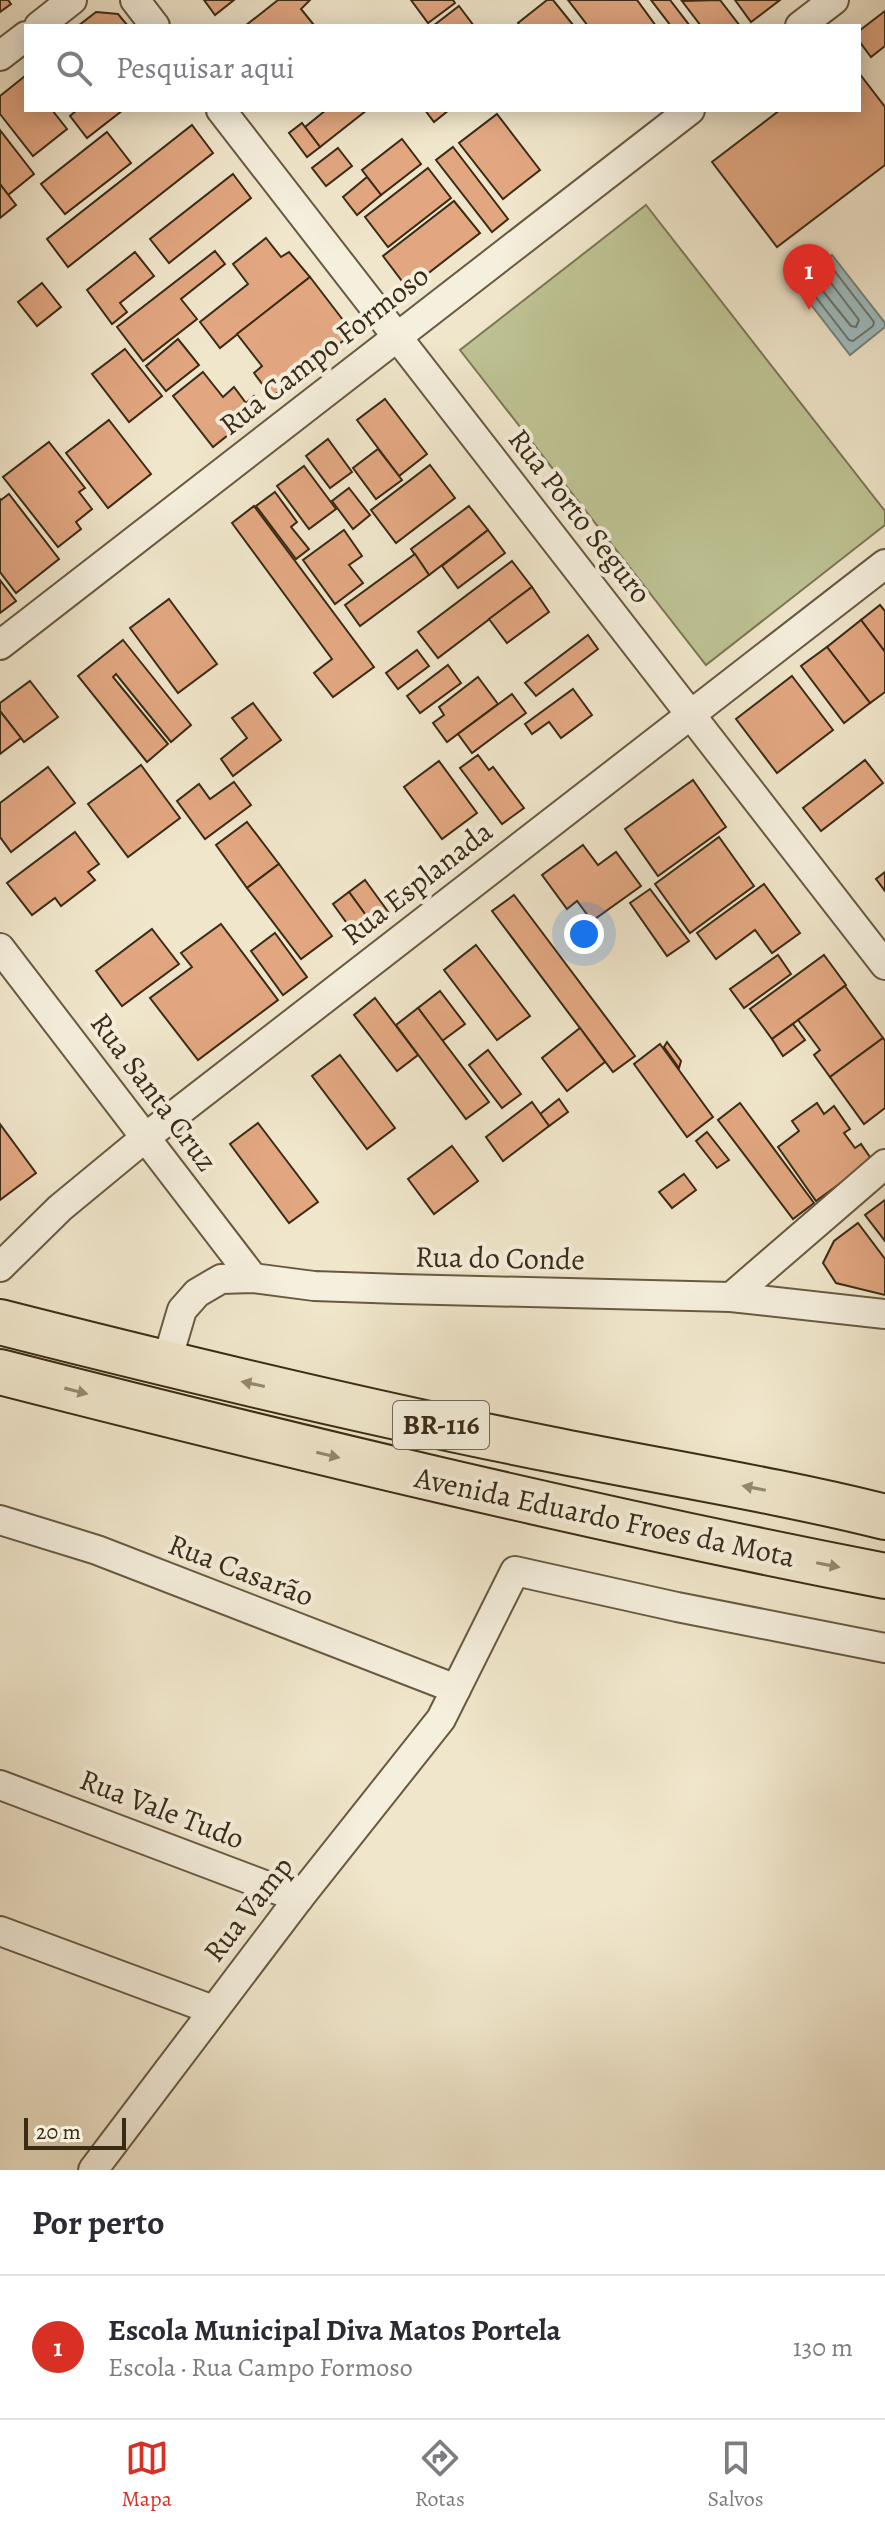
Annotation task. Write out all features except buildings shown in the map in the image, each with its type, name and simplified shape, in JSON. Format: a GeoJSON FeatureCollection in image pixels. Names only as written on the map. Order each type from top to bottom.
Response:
{"type":"FeatureCollection","features":[{"type":"Feature","properties":{"kind":"highway","name":"Avenida Eduardo Froes da Mota"},"geometry":{"type":"LineString","coordinates":[[0,1322],[166,1364],[542,1448],[811,1499],[885,1517]]}},
{"type":"Feature","properties":{"kind":"highway","name":"Avenida Eduardo Froes da Mota"},"geometry":{"type":"LineString","coordinates":[[0,1372],[298,1448],[522,1500],[885,1576]]}},
{"type":"Feature","properties":{"kind":"street"},"geometry":{"type":"LineString","coordinates":[[42,24],[72,0]]}},
{"type":"Feature","properties":{"kind":"street"},"geometry":{"type":"LineString","coordinates":[[135,0],[153,24]]}},
{"type":"Feature","properties":{"kind":"street"},"geometry":{"type":"LineString","coordinates":[[803,24],[834,0]]}},
{"type":"Feature","properties":{"kind":"street"},"geometry":{"type":"LineString","coordinates":[[0,56],[24,38]]}},
{"type":"Feature","properties":{"kind":"street","name":"Rua Porto Seguro"},"geometry":{"type":"LineString","coordinates":[[223,112],[885,965]]}},
{"type":"Feature","properties":{"kind":"street","name":"Rua Campo Formoso"},"geometry":{"type":"LineString","coordinates":[[0,645],[687,112]]}},
{"type":"Feature","properties":{"kind":"street","name":"Rua Esplanada"},"geometry":{"type":"LineString","coordinates":[[0,1267],[60,1208],[146,1137],[885,564]]}},
{"type":"Feature","properties":{"kind":"street","name":"Rua Santa Cruz"},"geometry":{"type":"LineString","coordinates":[[0,948],[253,1278]]}},
{"type":"Feature","properties":{"kind":"street"},"geometry":{"type":"LineString","coordinates":[[731,1297],[885,1164]]}},
{"type":"Feature","properties":{"kind":"street","name":"Rua do Conde"},"geometry":{"type":"LineString","coordinates":[[166,1364],[182,1310],[197,1293],[221,1279],[253,1278],[314,1286],[731,1297],[885,1314]]}},
{"type":"Feature","properties":{"kind":"street","name":"Rua Casarão"},"geometry":{"type":"LineString","coordinates":[[0,1520],[97,1550],[456,1689]]}},
{"type":"Feature","properties":{"kind":"street","name":"Rua Vamp"},"geometry":{"type":"LineString","coordinates":[[93,2170],[299,1898],[441,1719],[515,1571],[885,1648]]}},
{"type":"Feature","properties":{"kind":"street","name":"Rua Vale Tudo"},"geometry":{"type":"LineString","coordinates":[[0,1785],[299,1898]]}},
{"type":"Feature","properties":{"kind":"street"},"geometry":{"type":"LineString","coordinates":[[0,1931],[213,2010]]}},
{"type":"Feature","properties":{"kind":"green space"},"geometry":{"type":"Polygon","coordinates":[[[646,205],[885,511],[885,525],[706,665],[460,350],[646,205]]]}},
{"type":"Feature","properties":{"kind":"water"},"geometry":{"type":"Polygon","coordinates":[[[832,255],[885,323],[885,327],[850,355],[795,284],[832,255]]]}},
{"type":"Feature","properties":{"kind":"place","name":"Escola Municipal Diva Matos Portela"},"geometry":{"type":"Point","coordinates":[809,310]}}]}
